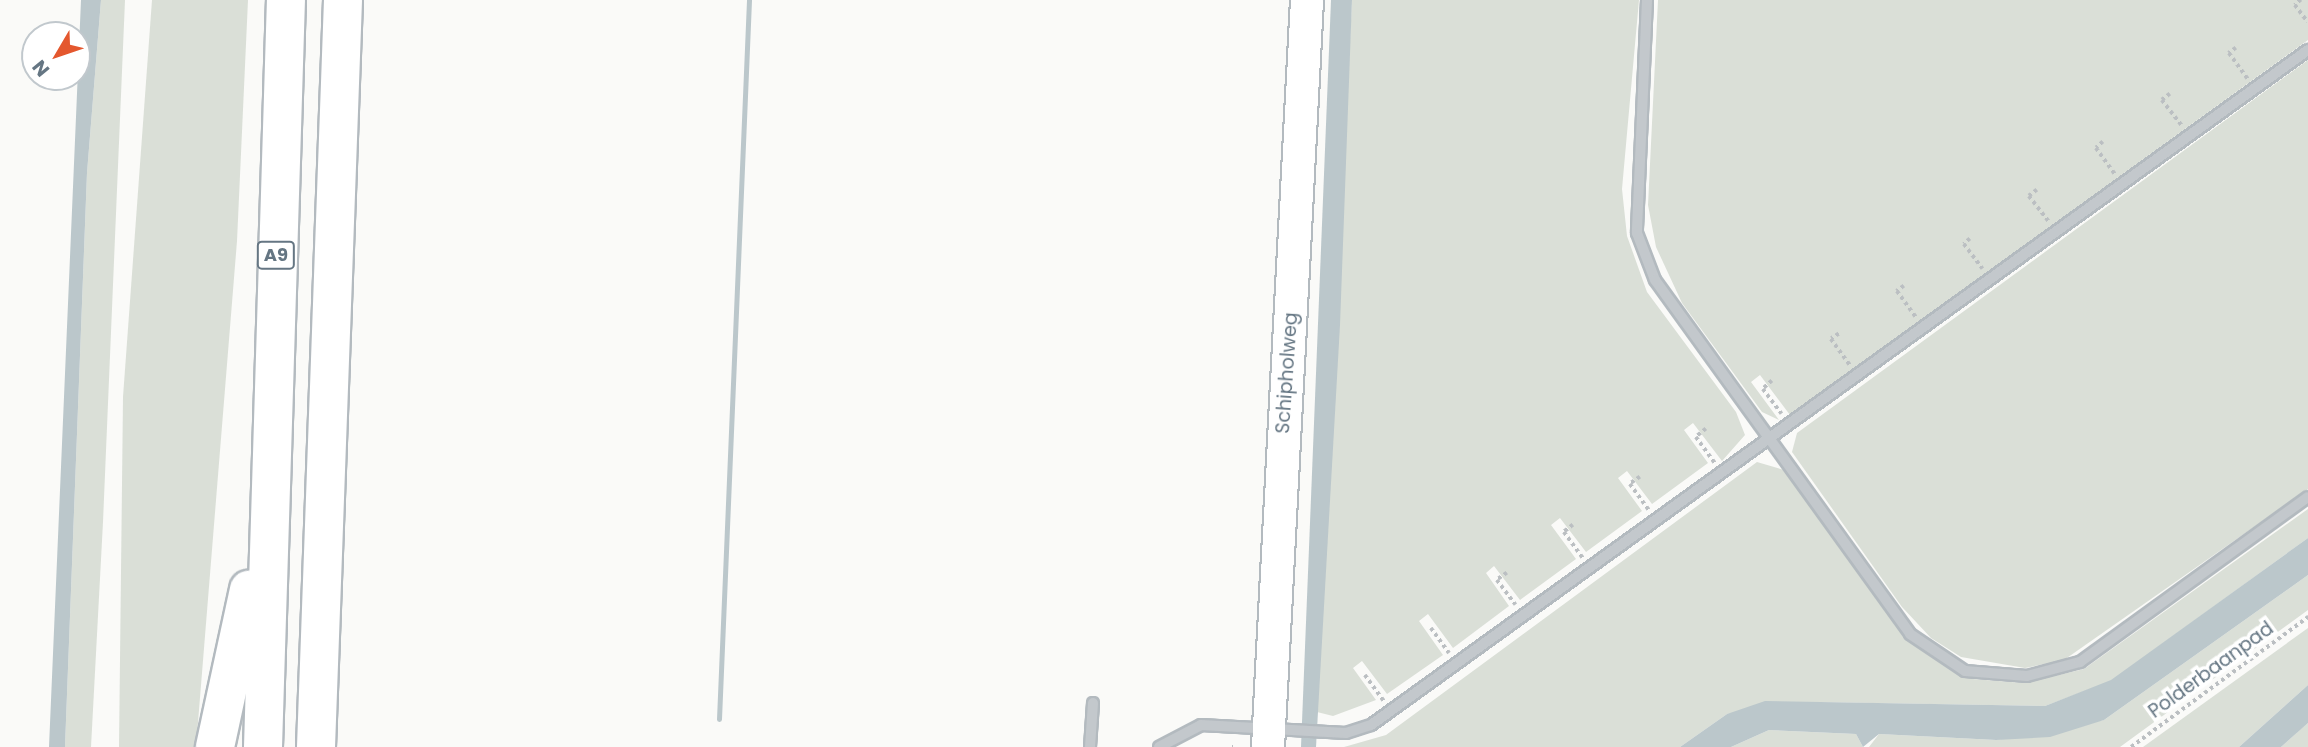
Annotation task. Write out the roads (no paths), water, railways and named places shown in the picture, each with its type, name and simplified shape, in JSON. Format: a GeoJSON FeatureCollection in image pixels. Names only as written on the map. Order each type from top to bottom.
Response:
{"type":"FeatureCollection","features":[{"type":"Feature","properties":{"kind":"highway","name":"A9"},"geometry":{"type":"LineString","coordinates":[[263,747],[266,510],[286,0]]}},
{"type":"Feature","properties":{"kind":"highway"},"geometry":{"type":"LineString","coordinates":[[316,747],[343,0]]}},
{"type":"Feature","properties":{"kind":"highway","name":"A9"},"geometry":{"type":"LineString","coordinates":[[215,747],[266,510]]}},
{"type":"Feature","properties":{"kind":"main road","name":"Schipholweg"},"geometry":{"type":"LineString","coordinates":[[1277,734],[1307,0]]}},
{"type":"Feature","properties":{"kind":"lane"},"geometry":{"type":"LineString","coordinates":[[1647,0],[1637,233],[1655,280],[1910,634],[1965,671],[2027,676],[2080,662],[2308,497]]}},
{"type":"Feature","properties":{"kind":"lane"},"geometry":{"type":"LineString","coordinates":[[1159,747],[1201,724],[1277,734],[1360,730],[1391,711],[1723,473],[2308,50]]}},
{"type":"Feature","properties":{"kind":"lane"},"geometry":{"type":"LineString","coordinates":[[1090,747],[1093,703]]}},
{"type":"Feature","properties":{"kind":"waterway"},"geometry":{"type":"LineString","coordinates":[[719,719],[749,0]]}}]}
